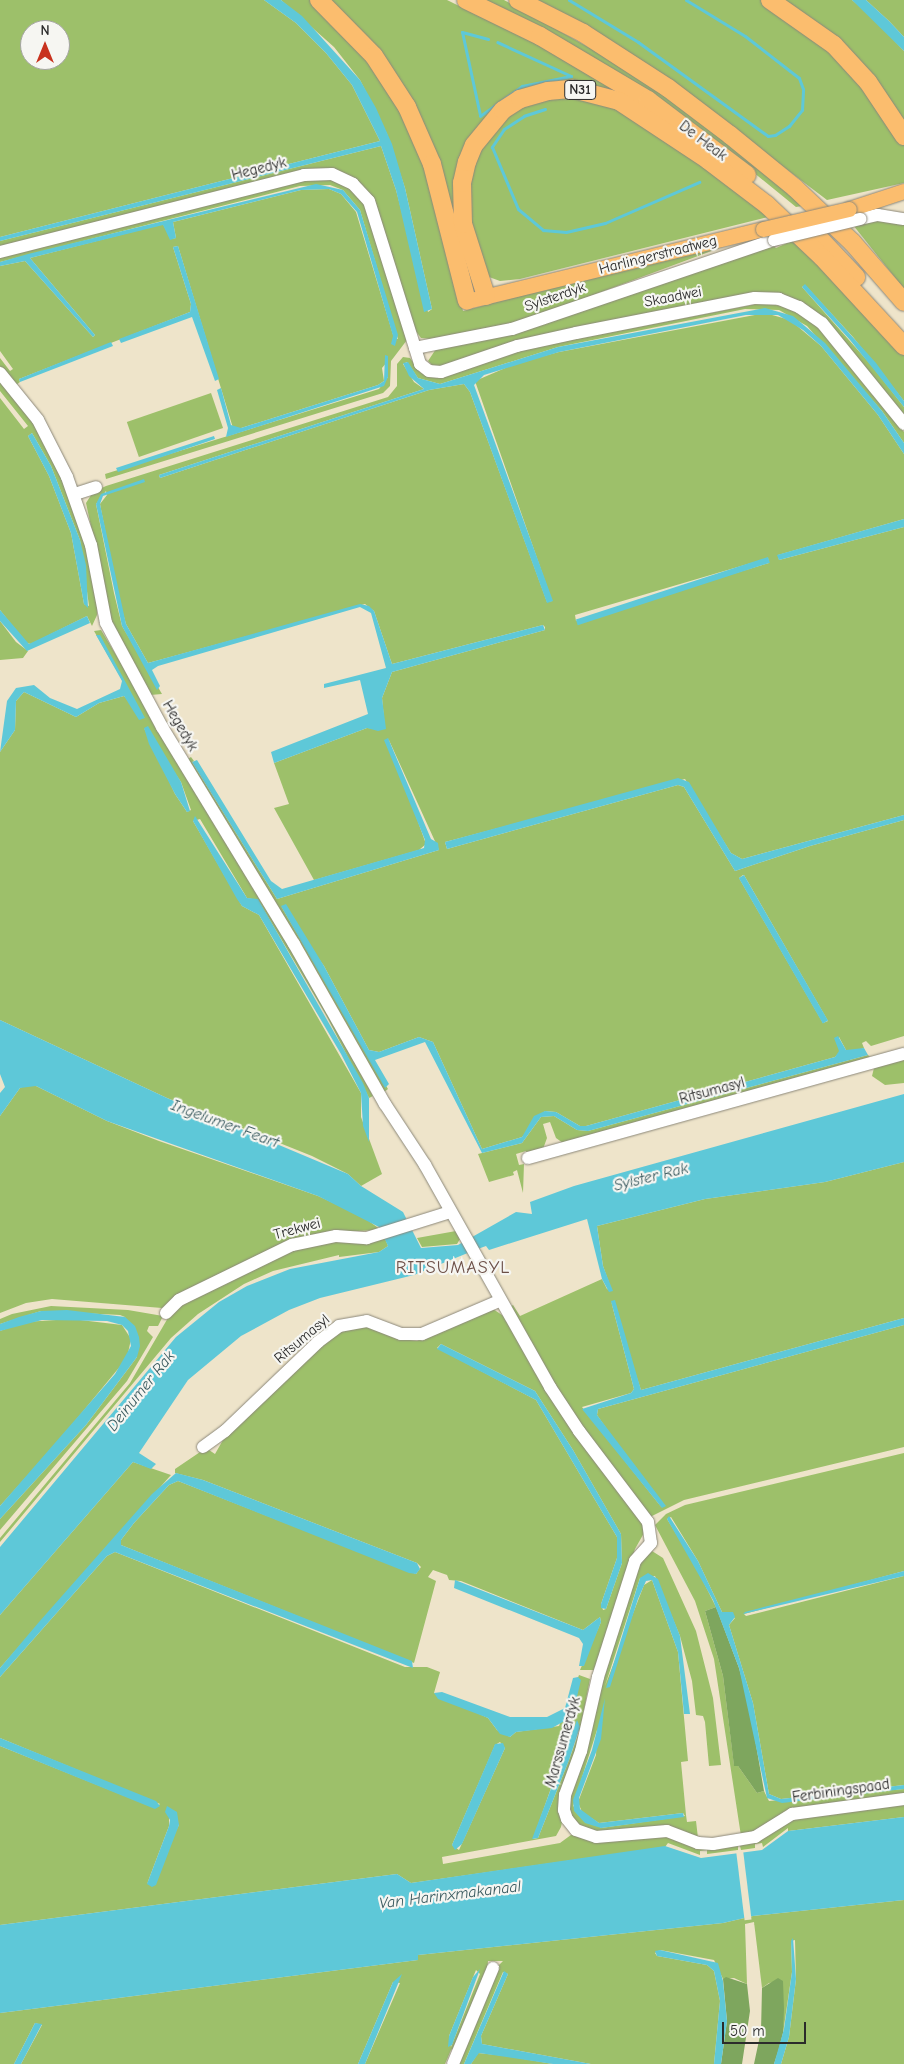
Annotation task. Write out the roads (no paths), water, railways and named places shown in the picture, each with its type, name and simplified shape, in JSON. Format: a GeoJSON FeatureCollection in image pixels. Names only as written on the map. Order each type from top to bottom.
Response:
{"type":"FeatureCollection","features":[{"type":"Feature","properties":{"kind":"highway"},"geometry":{"type":"LineString","coordinates":[[320,0],[374,56],[407,107],[432,164],[468,301]]}},
{"type":"Feature","properties":{"kind":"highway","name":"De Heak"},"geometry":{"type":"LineString","coordinates":[[466,0],[574,55],[648,100],[710,145],[775,197],[838,256],[904,330]]}},
{"type":"Feature","properties":{"kind":"highway","name":"De Heak"},"geometry":{"type":"LineString","coordinates":[[518,0],[583,33],[668,88],[730,135],[795,188],[852,242],[904,302]]}},
{"type":"Feature","properties":{"kind":"highway"},"geometry":{"type":"LineString","coordinates":[[770,0],[834,45],[868,82],[904,136]]}},
{"type":"Feature","properties":{"kind":"highway","name":"N31"},"geometry":{"type":"LineString","coordinates":[[486,296],[463,224],[462,183],[467,162],[474,145],[503,110],[530,96],[573,89],[619,101],[708,160],[767,205],[822,257],[904,346]]}},
{"type":"Feature","properties":{"kind":"main road","name":"Harlingerstraatweg"},"geometry":{"type":"LineString","coordinates":[[854,214],[904,191]]}},
{"type":"Feature","properties":{"kind":"main road","name":"Harlingerstraatweg"},"geometry":{"type":"LineString","coordinates":[[468,301],[854,214],[904,199]]}},
{"type":"Feature","properties":{"kind":"street","name":"Hegedyk"},"geometry":{"type":"LineString","coordinates":[[0,252],[304,175],[332,174],[353,184],[369,201],[415,348]]}},
{"type":"Feature","properties":{"kind":"street"},"geometry":{"type":"LineString","coordinates":[[854,214],[904,219]]}},
{"type":"Feature","properties":{"kind":"street","name":"Sylsterdyk"},"geometry":{"type":"LineString","coordinates":[[415,348],[512,329],[768,234]]}},
{"type":"Feature","properties":{"kind":"street","name":"Skaadwei"},"geometry":{"type":"LineString","coordinates":[[415,348],[424,368],[441,372],[516,346],[576,332],[755,298],[779,299],[799,307],[822,323],[904,424]]}},
{"type":"Feature","properties":{"kind":"street","name":"Hegedyk"},"geometry":{"type":"LineString","coordinates":[[0,373],[38,420],[74,494],[113,638],[162,727],[294,944],[371,1079],[425,1165],[450,1212]]}},
{"type":"Feature","properties":{"kind":"street"},"geometry":{"type":"LineString","coordinates":[[74,494],[96,487]]}},
{"type":"Feature","properties":{"kind":"street","name":"Ritsumasyl"},"geometry":{"type":"LineString","coordinates":[[528,1158],[904,1054]]}},
{"type":"Feature","properties":{"kind":"street"},"geometry":{"type":"LineString","coordinates":[[450,1212],[500,1302]]}},
{"type":"Feature","properties":{"kind":"street","name":"Trekwei"},"geometry":{"type":"LineString","coordinates":[[166,1313],[179,1300],[292,1245],[336,1236],[374,1236],[450,1212]]}},
{"type":"Feature","properties":{"kind":"street","name":"Ritsumasyl"},"geometry":{"type":"LineString","coordinates":[[203,1447],[225,1431],[318,1342],[339,1326],[367,1321],[401,1334],[422,1334],[500,1302]]}},
{"type":"Feature","properties":{"kind":"street","name":"Marssumerdyk"},"geometry":{"type":"LineString","coordinates":[[500,1302],[570,1419],[648,1522],[650,1543],[635,1561],[598,1678],[585,1734],[564,1800],[565,1815],[576,1830],[596,1837],[667,1832],[702,1844],[730,1842]]}},
{"type":"Feature","properties":{"kind":"street","name":"Ferbiningspaad"},"geometry":{"type":"LineString","coordinates":[[730,1842],[761,1834],[792,1814],[904,1799]]}},
{"type":"Feature","properties":{"kind":"street"},"geometry":{"type":"LineString","coordinates":[[453,2064],[493,1968]]}},
{"type":"Feature","properties":{"kind":"water"},"geometry":{"type":"Polygon","coordinates":[[[264,0],[281,0],[302,16],[360,80],[376,108],[392,144],[405,188],[432,309],[424,312],[396,190],[381,146],[0,241],[0,237],[380,141],[352,85],[326,53],[296,23],[264,0]]]}},
{"type":"Feature","properties":{"kind":"water"},"geometry":{"type":"Polygon","coordinates":[[[852,0],[866,0],[889,21],[904,37],[904,51],[852,0]]]}},
{"type":"Feature","properties":{"kind":"water"},"geometry":{"type":"Polygon","coordinates":[[[316,184],[343,190],[360,210],[398,335],[395,346],[391,344],[393,336],[357,212],[341,194],[329,189],[301,190],[173,222],[176,238],[170,240],[163,225],[30,258],[95,335],[93,337],[25,261],[0,266],[0,262],[28,254],[316,184]]]}},
{"type":"Feature","properties":{"kind":"water"},"geometry":{"type":"Polygon","coordinates":[[[178,246],[219,379],[215,381],[192,317],[121,343],[119,339],[190,312],[191,304],[173,247],[178,246]]]}},
{"type":"Feature","properties":{"kind":"water"},"geometry":{"type":"Polygon","coordinates":[[[805,284],[876,363],[904,401],[904,407],[850,340],[802,287],[805,284]]]}},
{"type":"Feature","properties":{"kind":"water"},"geometry":{"type":"Polygon","coordinates":[[[765,308],[793,316],[825,343],[882,411],[904,443],[904,454],[878,415],[821,346],[803,330],[778,315],[746,315],[559,352],[484,375],[474,385],[553,601],[547,603],[470,392],[464,384],[429,390],[160,478],[159,475],[424,389],[409,376],[403,363],[408,362],[418,378],[440,384],[558,347],[765,308]]]}},
{"type":"Feature","properties":{"kind":"water"},"geometry":{"type":"Polygon","coordinates":[[[111,342],[113,346],[20,382],[19,379],[111,342]]]}},
{"type":"Feature","properties":{"kind":"water"},"geometry":{"type":"Polygon","coordinates":[[[385,355],[388,356],[388,377],[384,386],[226,437],[228,428],[217,390],[221,388],[231,425],[241,428],[378,385],[384,381],[385,355]]]}},
{"type":"Feature","properties":{"kind":"water"},"geometry":{"type":"Polygon","coordinates":[[[32,433],[51,466],[80,540],[86,565],[88,608],[84,604],[71,533],[49,476],[28,436],[32,433]]]}},
{"type":"Feature","properties":{"kind":"water"},"geometry":{"type":"Polygon","coordinates":[[[214,436],[215,439],[118,472],[116,468],[214,436]]]}},
{"type":"Feature","properties":{"kind":"water"},"geometry":{"type":"Polygon","coordinates":[[[144,479],[145,482],[103,496],[100,504],[126,624],[148,663],[360,604],[369,606],[374,611],[392,664],[543,625],[545,630],[392,672],[382,698],[386,729],[378,731],[367,728],[274,763],[271,752],[368,714],[360,680],[324,688],[324,684],[386,668],[371,613],[360,607],[158,666],[152,670],[160,686],[157,690],[122,626],[96,504],[101,494],[144,479]]]}},
{"type":"Feature","properties":{"kind":"water"},"geometry":{"type":"Polygon","coordinates":[[[904,519],[904,527],[779,560],[777,555],[904,519]]]}},
{"type":"Feature","properties":{"kind":"water"},"geometry":{"type":"Polygon","coordinates":[[[768,557],[770,563],[578,625],[576,619],[768,557]]]}},
{"type":"Feature","properties":{"kind":"water"},"geometry":{"type":"Polygon","coordinates":[[[0,610],[29,644],[87,616],[90,623],[27,651],[0,621],[0,610]]]}},
{"type":"Feature","properties":{"kind":"water"},"geometry":{"type":"Polygon","coordinates":[[[96,635],[100,635],[145,718],[139,720],[124,696],[99,703],[76,717],[24,692],[16,701],[15,730],[0,752],[7,701],[16,688],[34,685],[50,698],[77,709],[120,689],[122,681],[96,635]]]}},
{"type":"Feature","properties":{"kind":"water"},"geometry":{"type":"Polygon","coordinates":[[[148,726],[181,782],[190,811],[187,812],[175,794],[149,744],[144,728],[148,726]]]}},
{"type":"Feature","properties":{"kind":"water"},"geometry":{"type":"Polygon","coordinates":[[[388,738],[431,839],[438,843],[439,850],[277,899],[192,762],[197,760],[271,881],[282,889],[424,848],[425,840],[384,740],[388,738]]]}},
{"type":"Feature","properties":{"kind":"water"},"geometry":{"type":"Polygon","coordinates":[[[678,778],[689,782],[731,853],[742,859],[904,815],[904,820],[810,846],[735,871],[684,787],[678,785],[447,849],[445,842],[678,778]]]}},
{"type":"Feature","properties":{"kind":"water"},"geometry":{"type":"Polygon","coordinates":[[[195,816],[247,898],[258,899],[363,1083],[369,1098],[369,1142],[363,1126],[361,1093],[341,1054],[259,915],[242,906],[237,899],[193,821],[195,816]]]}},
{"type":"Feature","properties":{"kind":"water"},"geometry":{"type":"Polygon","coordinates":[[[744,875],[828,1020],[823,1023],[739,878],[744,875]]]}},
{"type":"Feature","properties":{"kind":"water"},"geometry":{"type":"Polygon","coordinates":[[[286,904],[324,966],[369,1050],[379,1052],[419,1037],[433,1042],[482,1149],[522,1137],[534,1116],[545,1111],[556,1112],[580,1126],[586,1126],[835,1057],[839,1051],[834,1038],[838,1036],[846,1050],[864,1048],[868,1055],[588,1131],[577,1130],[554,1116],[541,1117],[522,1143],[482,1153],[425,1042],[375,1060],[389,1084],[385,1088],[281,906],[286,904]]]}},
{"type":"Feature","properties":{"kind":"water"},"geometry":{"type":"Polygon","coordinates":[[[0,1020],[167,1098],[348,1174],[361,1186],[403,1212],[421,1248],[458,1245],[516,1212],[532,1214],[530,1202],[574,1186],[904,1094],[904,1162],[825,1182],[705,1199],[597,1226],[603,1266],[613,1291],[609,1292],[602,1279],[587,1219],[489,1250],[486,1246],[414,1275],[320,1298],[289,1310],[241,1336],[188,1380],[139,1453],[156,1464],[151,1469],[133,1462],[0,1615],[0,1547],[176,1337],[219,1302],[247,1286],[290,1269],[379,1252],[388,1246],[379,1227],[318,1196],[107,1121],[36,1086],[20,1088],[0,1116],[0,1093],[5,1087],[0,1074],[0,1020]]]}},
{"type":"Feature","properties":{"kind":"water"},"geometry":{"type":"Polygon","coordinates":[[[615,1300],[641,1390],[904,1318],[904,1325],[598,1409],[597,1415],[666,1506],[662,1508],[582,1409],[631,1393],[634,1389],[611,1301],[615,1300]]]}},
{"type":"Feature","properties":{"kind":"water"},"geometry":{"type":"Polygon","coordinates":[[[67,1310],[125,1317],[135,1326],[139,1337],[140,1346],[137,1357],[86,1425],[0,1519],[0,1506],[115,1374],[131,1346],[128,1331],[122,1325],[107,1321],[42,1320],[0,1331],[0,1324],[19,1317],[41,1311],[67,1310]]]}},
{"type":"Feature","properties":{"kind":"water"},"geometry":{"type":"Polygon","coordinates":[[[441,1344],[535,1391],[573,1450],[621,1534],[622,1563],[606,1609],[601,1608],[601,1604],[617,1558],[617,1537],[536,1400],[437,1349],[441,1344]]]}},
{"type":"Feature","properties":{"kind":"water"},"geometry":{"type":"Polygon","coordinates":[[[176,1473],[203,1480],[417,1563],[420,1569],[416,1574],[409,1573],[178,1481],[169,1485],[134,1523],[121,1540],[121,1545],[412,1661],[413,1668],[115,1552],[107,1556],[0,1677],[0,1668],[39,1622],[152,1494],[176,1473]]]}},
{"type":"Feature","properties":{"kind":"water"},"geometry":{"type":"Polygon","coordinates":[[[669,1516],[698,1561],[722,1612],[733,1612],[735,1617],[729,1625],[753,1703],[769,1794],[781,1799],[904,1785],[904,1789],[782,1803],[767,1798],[739,1668],[713,1600],[667,1519],[669,1516]]]}},
{"type":"Feature","properties":{"kind":"water"},"geometry":{"type":"Polygon","coordinates":[[[904,1571],[904,1576],[743,1614],[745,1612],[904,1571]]]}},
{"type":"Feature","properties":{"kind":"water"},"geometry":{"type":"Polygon","coordinates":[[[648,1573],[658,1579],[680,1636],[690,1714],[684,1714],[678,1652],[652,1580],[646,1581],[638,1599],[610,1687],[606,1688],[640,1578],[648,1573]]]}},
{"type":"Feature","properties":{"kind":"water"},"geometry":{"type":"Polygon","coordinates":[[[455,1580],[583,1630],[600,1617],[601,1622],[584,1666],[579,1666],[583,1644],[579,1638],[454,1588],[455,1580]]]}},
{"type":"Feature","properties":{"kind":"water"},"geometry":{"type":"Polygon","coordinates":[[[578,1677],[581,1680],[574,1709],[568,1719],[552,1728],[516,1732],[510,1737],[500,1734],[488,1718],[438,1699],[434,1693],[442,1692],[510,1717],[547,1717],[565,1708],[573,1678],[578,1677]]]}},
{"type":"Feature","properties":{"kind":"water"},"geometry":{"type":"Polygon","coordinates":[[[605,1698],[601,1739],[579,1798],[580,1809],[599,1823],[683,1813],[684,1817],[601,1828],[585,1823],[574,1811],[573,1800],[592,1750],[605,1698]]]}},
{"type":"Feature","properties":{"kind":"water"},"geometry":{"type":"Polygon","coordinates":[[[577,1720],[580,1727],[569,1760],[538,1838],[532,1839],[577,1720]]]}},
{"type":"Feature","properties":{"kind":"water"},"geometry":{"type":"Polygon","coordinates":[[[0,1738],[156,1801],[160,1806],[155,1809],[0,1746],[0,1738]]]}},
{"type":"Feature","properties":{"kind":"water"},"geometry":{"type":"Polygon","coordinates":[[[503,1743],[505,1748],[462,1844],[455,1850],[452,1845],[495,1744],[503,1743]]]}},
{"type":"Feature","properties":{"kind":"water"},"geometry":{"type":"Polygon","coordinates":[[[167,1806],[177,1812],[179,1825],[156,1885],[152,1887],[147,1884],[169,1826],[170,1820],[165,1812],[167,1806]]]}},
{"type":"Feature","properties":{"kind":"water","name":"Van Harinxmakanaal"},"geometry":{"type":"Polygon","coordinates":[[[904,1817],[904,1900],[753,1916],[723,1923],[418,1955],[418,1960],[0,2013],[0,1925],[397,1874],[411,1883],[665,1846],[701,1858],[762,1850],[788,1831],[904,1817]]]}},
{"type":"Feature","properties":{"kind":"water"},"geometry":{"type":"Polygon","coordinates":[[[793,1938],[796,1979],[789,2037],[781,2064],[774,2064],[784,2029],[792,1972],[791,1941],[793,1938]]]}},
{"type":"Feature","properties":{"kind":"water"},"geometry":{"type":"Polygon","coordinates":[[[660,1950],[718,1963],[723,1981],[727,2021],[721,2064],[714,2064],[720,2001],[714,1971],[707,1965],[657,1956],[655,1951],[660,1950]]]}},
{"type":"Feature","properties":{"kind":"water"},"geometry":{"type":"Polygon","coordinates":[[[480,1969],[452,2045],[448,2047],[449,2036],[473,1977],[480,1969]]]}},
{"type":"Feature","properties":{"kind":"water"},"geometry":{"type":"Polygon","coordinates":[[[504,1971],[508,1974],[481,2036],[482,2044],[591,2064],[553,2064],[479,2053],[471,2064],[464,2064],[504,1971]]]}},
{"type":"Feature","properties":{"kind":"water"},"geometry":{"type":"Polygon","coordinates":[[[402,1974],[365,2064],[358,2064],[393,1982],[402,1974]]]}},
{"type":"Feature","properties":{"kind":"water"},"geometry":{"type":"Polygon","coordinates":[[[35,2023],[42,2024],[21,2064],[14,2064],[35,2023]]]}},
{"type":"Feature","properties":{"kind":"waterway"},"geometry":{"type":"LineString","coordinates":[[569,0],[638,42],[768,136],[775,135],[789,126],[802,110],[803,89],[799,78],[745,36],[686,0]]}},
{"type":"Feature","properties":{"kind":"waterway"},"geometry":{"type":"LineString","coordinates":[[480,115],[462,32],[488,39]]}},
{"type":"Feature","properties":{"kind":"waterway"},"geometry":{"type":"LineString","coordinates":[[480,116],[522,86],[571,76],[497,42]]}},
{"type":"Feature","properties":{"kind":"waterway"},"geometry":{"type":"LineString","coordinates":[[545,109],[524,116],[504,129],[492,147],[518,209],[543,230],[566,232],[605,223],[699,182]]}},
{"type":"Feature","properties":{"kind":"district","name":"RITSUMASYL"},"geometry":{"type":"Point","coordinates":[453,1268]}},
{"type":"Feature","properties":{"kind":"water label","name":"Ingelumer Feart"},"geometry":{"type":"Point","coordinates":[225,1124]}},
{"type":"Feature","properties":{"kind":"water label","name":"Sylster Rak"},"geometry":{"type":"Point","coordinates":[651,1177]}},
{"type":"Feature","properties":{"kind":"water label","name":"Deinumer Rak"},"geometry":{"type":"Point","coordinates":[141,1391]}}]}
